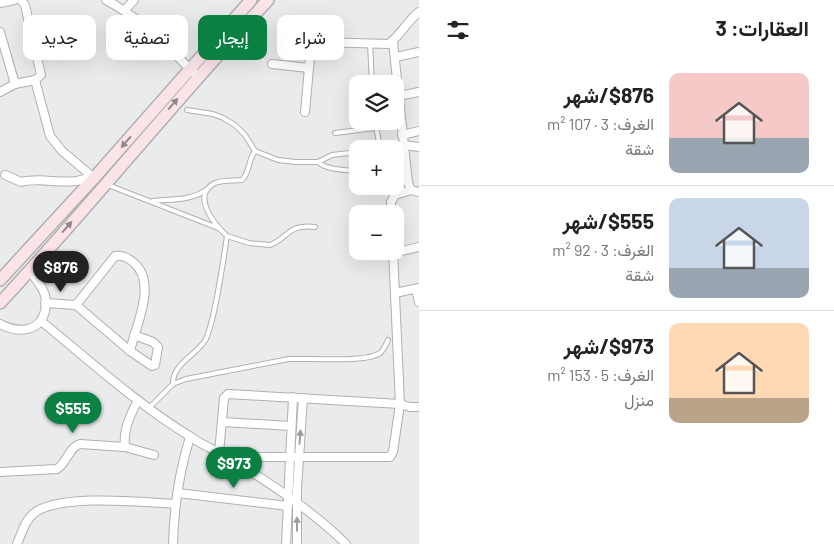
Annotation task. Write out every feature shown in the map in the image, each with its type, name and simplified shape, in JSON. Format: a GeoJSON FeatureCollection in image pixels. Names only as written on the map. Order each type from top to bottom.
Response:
{"type":"FeatureCollection","features":[{"type":"Feature","properties":{"kind":"street"},"geometry":{"type":"LineString","coordinates":[[0,3],[14,0]]}},
{"type":"Feature","properties":{"kind":"street"},"geometry":{"type":"LineString","coordinates":[[0,92],[15,84],[35,80],[41,72],[25,6],[20,0]]}},
{"type":"Feature","properties":{"kind":"street"},"geometry":{"type":"LineString","coordinates":[[106,0],[125,10],[166,44],[194,73]]}},
{"type":"Feature","properties":{"kind":"street"},"geometry":{"type":"LineString","coordinates":[[125,10],[134,0]]}},
{"type":"Feature","properties":{"kind":"street"},"geometry":{"type":"LineString","coordinates":[[240,15],[251,0]]}},
{"type":"Feature","properties":{"kind":"street"},"geometry":{"type":"LineString","coordinates":[[252,15],[268,0]]}},
{"type":"Feature","properties":{"kind":"street"},"geometry":{"type":"LineString","coordinates":[[306,112],[310,51],[316,43],[383,45],[393,42],[410,19],[419,12]]}},
{"type":"Feature","properties":{"kind":"street"},"geometry":{"type":"LineString","coordinates":[[0,32],[15,84]]}},
{"type":"Feature","properties":{"kind":"street"},"geometry":{"type":"LineString","coordinates":[[393,42],[397,75]]}},
{"type":"Feature","properties":{"kind":"street"},"geometry":{"type":"LineString","coordinates":[[396,57],[419,52]]}},
{"type":"Feature","properties":{"kind":"street"},"geometry":{"type":"LineString","coordinates":[[0,280],[97,179],[206,60]]}},
{"type":"Feature","properties":{"kind":"street"},"geometry":{"type":"LineString","coordinates":[[272,64],[309,68]]}},
{"type":"Feature","properties":{"kind":"street"},"geometry":{"type":"LineString","coordinates":[[35,80],[50,136],[62,151],[97,179]]}},
{"type":"Feature","properties":{"kind":"street"},"geometry":{"type":"LineString","coordinates":[[404,95],[419,92]]}},
{"type":"Feature","properties":{"kind":"street"},"geometry":{"type":"LineString","coordinates":[[402,130],[403,140]]}},
{"type":"Feature","properties":{"kind":"street"},"geometry":{"type":"LineString","coordinates":[[391,205],[395,195],[415,191],[408,183],[404,146],[418,146],[418,131],[402,135]]}},
{"type":"Feature","properties":{"kind":"street"},"geometry":{"type":"LineString","coordinates":[[5,175],[21,182],[30,180],[79,181],[97,179]]}},
{"type":"Feature","properties":{"kind":"street"},"geometry":{"type":"LineString","coordinates":[[0,303],[30,271],[97,179]]}},
{"type":"Feature","properties":{"kind":"street"},"geometry":{"type":"LineString","coordinates":[[404,250],[419,247]]}},
{"type":"Feature","properties":{"kind":"street"},"geometry":{"type":"LineString","coordinates":[[76,305],[115,256],[128,258],[140,267],[146,290],[130,351]]}},
{"type":"Feature","properties":{"kind":"street"},"geometry":{"type":"LineString","coordinates":[[227,457],[390,457],[393,452],[400,404],[393,260]]}},
{"type":"Feature","properties":{"kind":"street"},"geometry":{"type":"LineString","coordinates":[[0,324],[17,330],[31,328],[41,321],[45,295],[30,271]]}},
{"type":"Feature","properties":{"kind":"street"},"geometry":{"type":"LineString","coordinates":[[395,293],[417,289],[419,302]]}},
{"type":"Feature","properties":{"kind":"street"},"geometry":{"type":"LineString","coordinates":[[45,303],[76,305],[130,351],[152,366],[157,363],[158,347],[153,342],[134,335]]}},
{"type":"Feature","properties":{"kind":"street"},"geometry":{"type":"LineString","coordinates":[[41,321],[138,400],[190,437],[227,457],[288,496],[333,530],[346,544]]}},
{"type":"Feature","properties":{"kind":"street"},"geometry":{"type":"LineString","coordinates":[[219,453],[224,398],[228,394],[400,404],[419,407]]}},
{"type":"Feature","properties":{"kind":"street"},"geometry":{"type":"LineString","coordinates":[[286,544],[293,397]]}},
{"type":"Feature","properties":{"kind":"street"},"geometry":{"type":"LineString","coordinates":[[299,543],[297,503],[298,457],[303,398]]}},
{"type":"Feature","properties":{"kind":"street"},"geometry":{"type":"LineString","coordinates":[[125,447],[127,423],[138,400]]}},
{"type":"Feature","properties":{"kind":"street"},"geometry":{"type":"LineString","coordinates":[[222,422],[291,426]]}},
{"type":"Feature","properties":{"kind":"street"},"geometry":{"type":"LineString","coordinates":[[173,544],[176,504],[185,453],[190,437]]}},
{"type":"Feature","properties":{"kind":"street"},"geometry":{"type":"LineString","coordinates":[[0,472],[57,469],[62,466],[74,446],[80,444],[125,447],[154,455]]}},
{"type":"Feature","properties":{"kind":"street"},"geometry":{"type":"LineString","coordinates":[[178,493],[288,506]]}},
{"type":"Feature","properties":{"kind":"street"},"geometry":{"type":"LineString","coordinates":[[17,544],[26,521],[33,513],[52,504],[100,501],[176,504]]}},
{"type":"Feature","properties":{"kind":"lane"},"geometry":{"type":"LineString","coordinates":[[370,44],[372,75]]}},
{"type":"Feature","properties":{"kind":"lane"},"geometry":{"type":"LineString","coordinates":[[187,110],[213,114],[229,122],[245,135],[255,151],[278,160],[318,162],[332,156],[349,153]]}},
{"type":"Feature","properties":{"kind":"lane"},"geometry":{"type":"LineString","coordinates":[[335,133],[359,130]]}},
{"type":"Feature","properties":{"kind":"lane"},"geometry":{"type":"LineString","coordinates":[[151,201],[194,197],[217,182],[242,180],[247,173],[251,157],[255,151]]}},
{"type":"Feature","properties":{"kind":"lane"},"geometry":{"type":"LineString","coordinates":[[318,162],[330,168],[349,170]]}},
{"type":"Feature","properties":{"kind":"lane"},"geometry":{"type":"LineString","coordinates":[[97,179],[220,229]]}},
{"type":"Feature","properties":{"kind":"lane"},"geometry":{"type":"LineString","coordinates":[[208,189],[206,207],[220,229],[227,236],[249,243],[270,245],[290,230],[302,226],[315,227]]}},
{"type":"Feature","properties":{"kind":"lane"},"geometry":{"type":"LineString","coordinates":[[173,384],[173,376],[179,367],[197,351],[207,337],[217,303],[227,236]]}},
{"type":"Feature","properties":{"kind":"lane"},"geometry":{"type":"LineString","coordinates":[[149,408],[173,384],[186,379],[289,359],[342,359],[374,356],[381,353],[388,340]]}}]}
